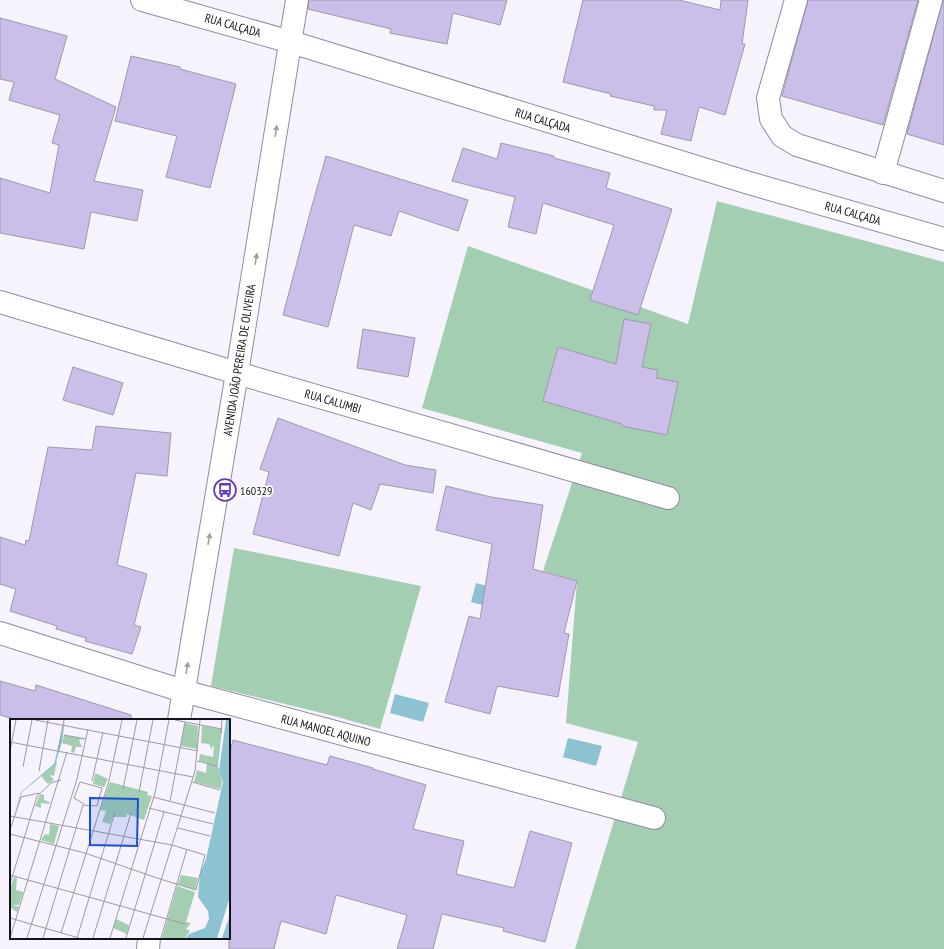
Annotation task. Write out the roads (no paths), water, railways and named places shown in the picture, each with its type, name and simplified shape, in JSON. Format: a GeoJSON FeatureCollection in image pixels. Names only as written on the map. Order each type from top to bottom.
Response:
{"type":"FeatureCollection","features":[{"type":"Feature","properties":{"kind":"street","name":"RUA CALÇADA"},"geometry":{"type":"LineString","coordinates":[[142,0],[291,42],[749,183],[944,239]]}},
{"type":"Feature","properties":{"kind":"street","name":"AVENIDA JOÃO PEREIRA DE OLIVEIRA"},"geometry":{"type":"LineString","coordinates":[[179,719],[297,0]]}},
{"type":"Feature","properties":{"kind":"street"},"geometry":{"type":"LineString","coordinates":[[796,0],[768,98],[771,119],[782,136],[797,145],[944,191]]}},
{"type":"Feature","properties":{"kind":"street"},"geometry":{"type":"LineString","coordinates":[[883,173],[931,0]]}},
{"type":"Feature","properties":{"kind":"street","name":"RUA CALUMBI"},"geometry":{"type":"LineString","coordinates":[[0,302],[237,373],[668,498]]}},
{"type":"Feature","properties":{"kind":"street","name":"RUA MANOEL AQUINO"},"geometry":{"type":"LineString","coordinates":[[0,633],[183,691],[654,818]]}},
{"type":"Feature","properties":{"kind":"street"},"geometry":{"type":"LineString","coordinates":[[148,949],[149,939]]}},
{"type":"Feature","properties":{"kind":"water"},"geometry":{"type":"Polygon","coordinates":[[[476,583],[509,592],[505,611],[471,602],[476,583]]]}},
{"type":"Feature","properties":{"kind":"water"},"geometry":{"type":"Polygon","coordinates":[[[395,694],[429,703],[423,722],[390,713],[395,694]]]}},
{"type":"Feature","properties":{"kind":"water"},"geometry":{"type":"Polygon","coordinates":[[[568,738],[602,746],[596,766],[563,757],[568,738]]]}},
{"type":"Feature","properties":{"kind":"place","name":"160329"},"geometry":{"type":"Point","coordinates":[225,490]}}]}
